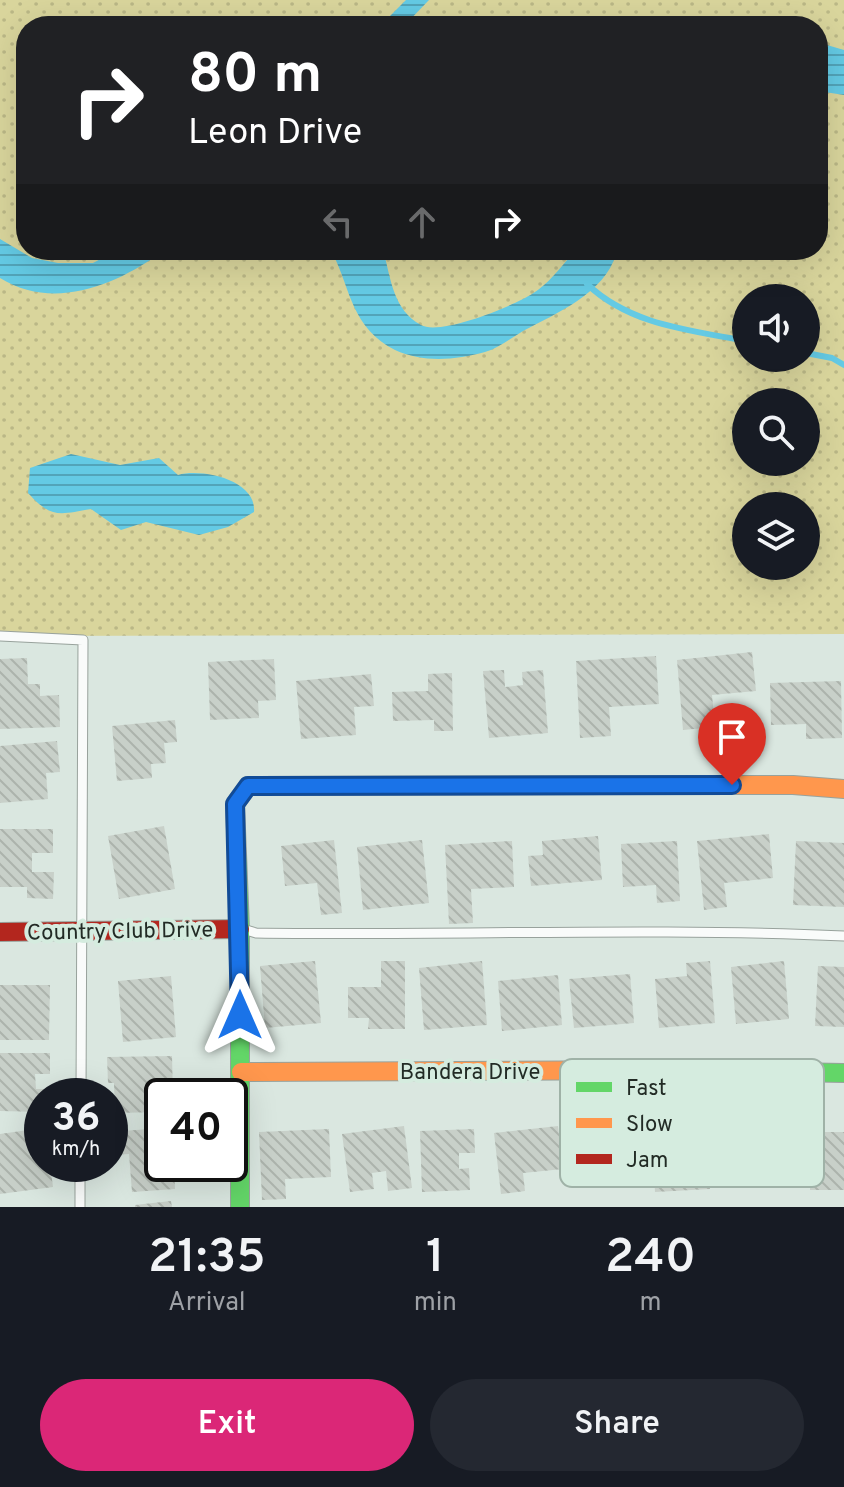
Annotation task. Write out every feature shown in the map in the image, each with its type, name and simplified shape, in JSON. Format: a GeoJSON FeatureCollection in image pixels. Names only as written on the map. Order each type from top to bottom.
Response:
{"type":"FeatureCollection","features":[{"type":"Feature","properties":{"kind":"street"},"geometry":{"type":"LineString","coordinates":[[240,1207],[240,929],[235,804],[248,786],[793,785],[844,789]]}},
{"type":"Feature","properties":{"kind":"street","name":"Country Club Drive"},"geometry":{"type":"LineString","coordinates":[[0,932],[240,929]]}},
{"type":"Feature","properties":{"kind":"street","name":"Bandera Drive"},"geometry":{"type":"LineString","coordinates":[[241,1072],[560,1071]]}},
{"type":"Feature","properties":{"kind":"street","name":"Bandera Drive"},"geometry":{"type":"LineString","coordinates":[[824,1072],[844,1073]]}},
{"type":"Feature","properties":{"kind":"lane"},"geometry":{"type":"LineString","coordinates":[[0,636],[83,640],[81,1078]]}},
{"type":"Feature","properties":{"kind":"lane"},"geometry":{"type":"LineString","coordinates":[[240,929],[256,933],[374,935],[729,931],[844,936]]}},
{"type":"Feature","properties":{"kind":"lane"},"geometry":{"type":"LineString","coordinates":[[80,1182],[80,1207]]}},
{"type":"Feature","properties":{"kind":"shaded area"},"geometry":{"type":"Polygon","coordinates":[[[0,0],[844,0],[844,634],[0,636],[0,0]]]}},
{"type":"Feature","properties":{"kind":"water"},"geometry":{"type":"Polygon","coordinates":[[[406,0],[429,0],[414,16],[390,16],[406,0]]]}},
{"type":"Feature","properties":{"kind":"water"},"geometry":{"type":"Polygon","coordinates":[[[828,45],[844,50],[844,95],[828,93],[828,45]]]}},
{"type":"Feature","properties":{"kind":"water"},"geometry":{"type":"Polygon","coordinates":[[[0,239],[16,248],[16,260],[93,263],[99,260],[150,260],[107,283],[64,293],[42,293],[0,278],[0,239]]]}},
{"type":"Feature","properties":{"kind":"water"},"geometry":{"type":"Polygon","coordinates":[[[336,260],[386,260],[398,301],[411,318],[430,327],[476,318],[523,299],[544,285],[568,260],[614,260],[603,278],[565,309],[490,350],[440,359],[406,354],[380,341],[360,318],[336,260]]]}},
{"type":"Feature","properties":{"kind":"water"},"geometry":{"type":"Polygon","coordinates":[[[71,454],[120,465],[159,458],[178,475],[200,473],[226,479],[247,492],[253,501],[254,512],[228,527],[199,535],[146,522],[121,530],[91,509],[63,513],[49,511],[28,493],[30,468],[71,454]]]}},
{"type":"Feature","properties":{"kind":"building"},"geometry":{"type":"Polygon","coordinates":[[[752,652],[756,691],[712,695],[715,727],[683,730],[677,660],[752,652]]]}},
{"type":"Feature","properties":{"kind":"building"},"geometry":{"type":"Polygon","coordinates":[[[656,656],[659,704],[609,707],[611,736],[580,738],[576,661],[656,656]]]}},
{"type":"Feature","properties":{"kind":"building"},"geometry":{"type":"Polygon","coordinates":[[[27,658],[28,684],[40,684],[40,696],[59,695],[60,727],[0,729],[0,659],[27,658]]]}},
{"type":"Feature","properties":{"kind":"building"},"geometry":{"type":"Polygon","coordinates":[[[274,659],[276,700],[258,701],[259,718],[210,720],[208,662],[274,659]]]}},
{"type":"Feature","properties":{"kind":"building"},"geometry":{"type":"Polygon","coordinates":[[[504,670],[505,687],[523,685],[522,672],[543,670],[548,733],[489,738],[483,671],[504,670]]]}},
{"type":"Feature","properties":{"kind":"building"},"geometry":{"type":"Polygon","coordinates":[[[452,673],[453,731],[434,731],[434,720],[393,721],[392,692],[428,691],[428,674],[452,673]]]}},
{"type":"Feature","properties":{"kind":"building"},"geometry":{"type":"Polygon","coordinates":[[[371,674],[374,706],[354,707],[356,735],[301,739],[296,681],[371,674]]]}},
{"type":"Feature","properties":{"kind":"building"},"geometry":{"type":"Polygon","coordinates":[[[841,681],[842,738],[806,739],[806,724],[771,725],[770,683],[841,681]]]}},
{"type":"Feature","properties":{"kind":"building"},"geometry":{"type":"Polygon","coordinates":[[[175,720],[177,742],[164,743],[166,763],[151,764],[152,778],[117,781],[112,726],[175,720]]]}},
{"type":"Feature","properties":{"kind":"building"},"geometry":{"type":"Polygon","coordinates":[[[57,741],[60,772],[46,773],[48,799],[0,803],[0,746],[57,741]]]}},
{"type":"Feature","properties":{"kind":"building"},"geometry":{"type":"Polygon","coordinates":[[[164,826],[175,889],[119,899],[108,836],[164,826]]]}},
{"type":"Feature","properties":{"kind":"building"},"geometry":{"type":"Polygon","coordinates":[[[0,829],[53,829],[53,853],[32,853],[32,872],[54,872],[53,899],[27,898],[27,887],[0,887],[0,829]]]}},
{"type":"Feature","properties":{"kind":"building"},"geometry":{"type":"Polygon","coordinates":[[[769,834],[773,878],[724,883],[727,907],[704,910],[697,841],[769,834]]]}},
{"type":"Feature","properties":{"kind":"building"},"geometry":{"type":"Polygon","coordinates":[[[598,836],[602,880],[531,886],[528,856],[543,855],[542,841],[598,836]]]}},
{"type":"Feature","properties":{"kind":"building"},"geometry":{"type":"Polygon","coordinates":[[[334,840],[342,913],[321,915],[317,883],[285,886],[281,846],[334,840]]]}},
{"type":"Feature","properties":{"kind":"building"},"geometry":{"type":"Polygon","coordinates":[[[422,840],[429,903],[363,910],[357,847],[422,840]]]}},
{"type":"Feature","properties":{"kind":"building"},"geometry":{"type":"Polygon","coordinates":[[[512,841],[514,887],[471,889],[473,923],[449,924],[445,845],[512,841]]]}},
{"type":"Feature","properties":{"kind":"building"},"geometry":{"type":"Polygon","coordinates":[[[677,841],[680,901],[657,903],[656,885],[623,887],[621,844],[677,841]]]}},
{"type":"Feature","properties":{"kind":"building"},"geometry":{"type":"Polygon","coordinates":[[[796,841],[844,843],[844,907],[793,905],[796,841]]]}},
{"type":"Feature","properties":{"kind":"building"},"geometry":{"type":"Polygon","coordinates":[[[315,961],[321,1023],[265,1028],[260,966],[315,961]]]}},
{"type":"Feature","properties":{"kind":"building"},"geometry":{"type":"Polygon","coordinates":[[[381,961],[405,961],[405,1029],[368,1029],[369,1018],[348,1018],[348,987],[381,987],[381,961]]]}},
{"type":"Feature","properties":{"kind":"building"},"geometry":{"type":"Polygon","coordinates":[[[482,961],[487,1025],[424,1030],[419,968],[482,961]]]}},
{"type":"Feature","properties":{"kind":"building"},"geometry":{"type":"Polygon","coordinates":[[[710,961],[715,1023],[659,1028],[655,979],[687,976],[686,963],[710,961]]]}},
{"type":"Feature","properties":{"kind":"building"},"geometry":{"type":"Polygon","coordinates":[[[784,961],[789,1019],[736,1024],[731,967],[784,961]]]}},
{"type":"Feature","properties":{"kind":"building"},"geometry":{"type":"Polygon","coordinates":[[[818,966],[844,967],[844,1027],[815,1026],[818,966]]]}},
{"type":"Feature","properties":{"kind":"building"},"geometry":{"type":"Polygon","coordinates":[[[630,974],[634,1023],[574,1028],[569,979],[630,974]]]}},
{"type":"Feature","properties":{"kind":"building"},"geometry":{"type":"Polygon","coordinates":[[[558,975],[562,1025],[502,1031],[498,981],[558,975]]]}},
{"type":"Feature","properties":{"kind":"building"},"geometry":{"type":"Polygon","coordinates":[[[171,976],[176,1037],[123,1042],[118,981],[171,976]]]}},
{"type":"Feature","properties":{"kind":"building"},"geometry":{"type":"Polygon","coordinates":[[[0,985],[50,985],[49,1040],[0,1040],[0,985]]]}},
{"type":"Feature","properties":{"kind":"building"},"geometry":{"type":"Polygon","coordinates":[[[0,1053],[50,1053],[50,1074],[24,1078],[24,1112],[0,1111],[0,1053]]]}},
{"type":"Feature","properties":{"kind":"building"},"geometry":{"type":"Polygon","coordinates":[[[172,1056],[173,1078],[144,1078],[144,1112],[128,1113],[128,1078],[108,1078],[107,1057],[172,1056]]]}},
{"type":"Feature","properties":{"kind":"building"},"geometry":{"type":"Polygon","coordinates":[[[404,1126],[412,1188],[388,1191],[386,1171],[372,1173],[374,1189],[350,1192],[342,1134],[404,1126]]]}},
{"type":"Feature","properties":{"kind":"building"},"geometry":{"type":"Polygon","coordinates":[[[558,1126],[560,1169],[523,1173],[525,1191],[501,1194],[494,1133],[558,1126]]]}},
{"type":"Feature","properties":{"kind":"building"},"geometry":{"type":"Polygon","coordinates":[[[144,1129],[144,1182],[175,1182],[175,1189],[132,1192],[128,1131],[144,1129]]]}},
{"type":"Feature","properties":{"kind":"building"},"geometry":{"type":"Polygon","coordinates":[[[329,1129],[331,1177],[285,1179],[286,1199],[262,1200],[259,1132],[329,1129]]]}},
{"type":"Feature","properties":{"kind":"building"},"geometry":{"type":"Polygon","coordinates":[[[474,1129],[475,1153],[459,1153],[459,1169],[469,1168],[470,1190],[422,1192],[420,1131],[474,1129]]]}},
{"type":"Feature","properties":{"kind":"building"},"geometry":{"type":"Polygon","coordinates":[[[24,1131],[24,1182],[52,1182],[53,1187],[0,1194],[0,1134],[24,1131]]]}},
{"type":"Feature","properties":{"kind":"building"},"geometry":{"type":"Polygon","coordinates":[[[824,1132],[844,1132],[844,1190],[810,1190],[810,1187],[824,1187],[824,1132]]]}},
{"type":"Feature","properties":{"kind":"building"},"geometry":{"type":"Polygon","coordinates":[[[655,1187],[710,1187],[710,1189],[655,1192],[655,1187]]]}},
{"type":"Feature","properties":{"kind":"building"},"geometry":{"type":"Polygon","coordinates":[[[171,1201],[172,1207],[135,1207],[135,1205],[171,1201]]]}},
{"type":"Feature","properties":{"kind":"waterway"},"geometry":{"type":"LineString","coordinates":[[587,284],[604,298],[641,317],[732,338]]}},
{"type":"Feature","properties":{"kind":"waterway"},"geometry":{"type":"LineString","coordinates":[[820,356],[844,365]]}},
{"type":"Feature","properties":{"kind":"traffic: fast"},"geometry":{"type":"LineString","coordinates":[[240,1207],[240,929],[235,804],[248,786],[608,785]]}},
{"type":"Feature","properties":{"kind":"traffic: fast"},"geometry":{"type":"LineString","coordinates":[[824,1073],[844,1073]]}},
{"type":"Feature","properties":{"kind":"traffic: slow"},"geometry":{"type":"LineString","coordinates":[[608,785],[793,785],[844,789]]}},
{"type":"Feature","properties":{"kind":"traffic: slow"},"geometry":{"type":"LineString","coordinates":[[241,1072],[560,1071]]}},
{"type":"Feature","properties":{"kind":"traffic: jam"},"geometry":{"type":"LineString","coordinates":[[0,932],[240,929]]}},
{"type":"Feature","properties":{"kind":"route"},"geometry":{"type":"LineString","coordinates":[[240,1015],[235,804],[248,786],[732,785]]}}]}
